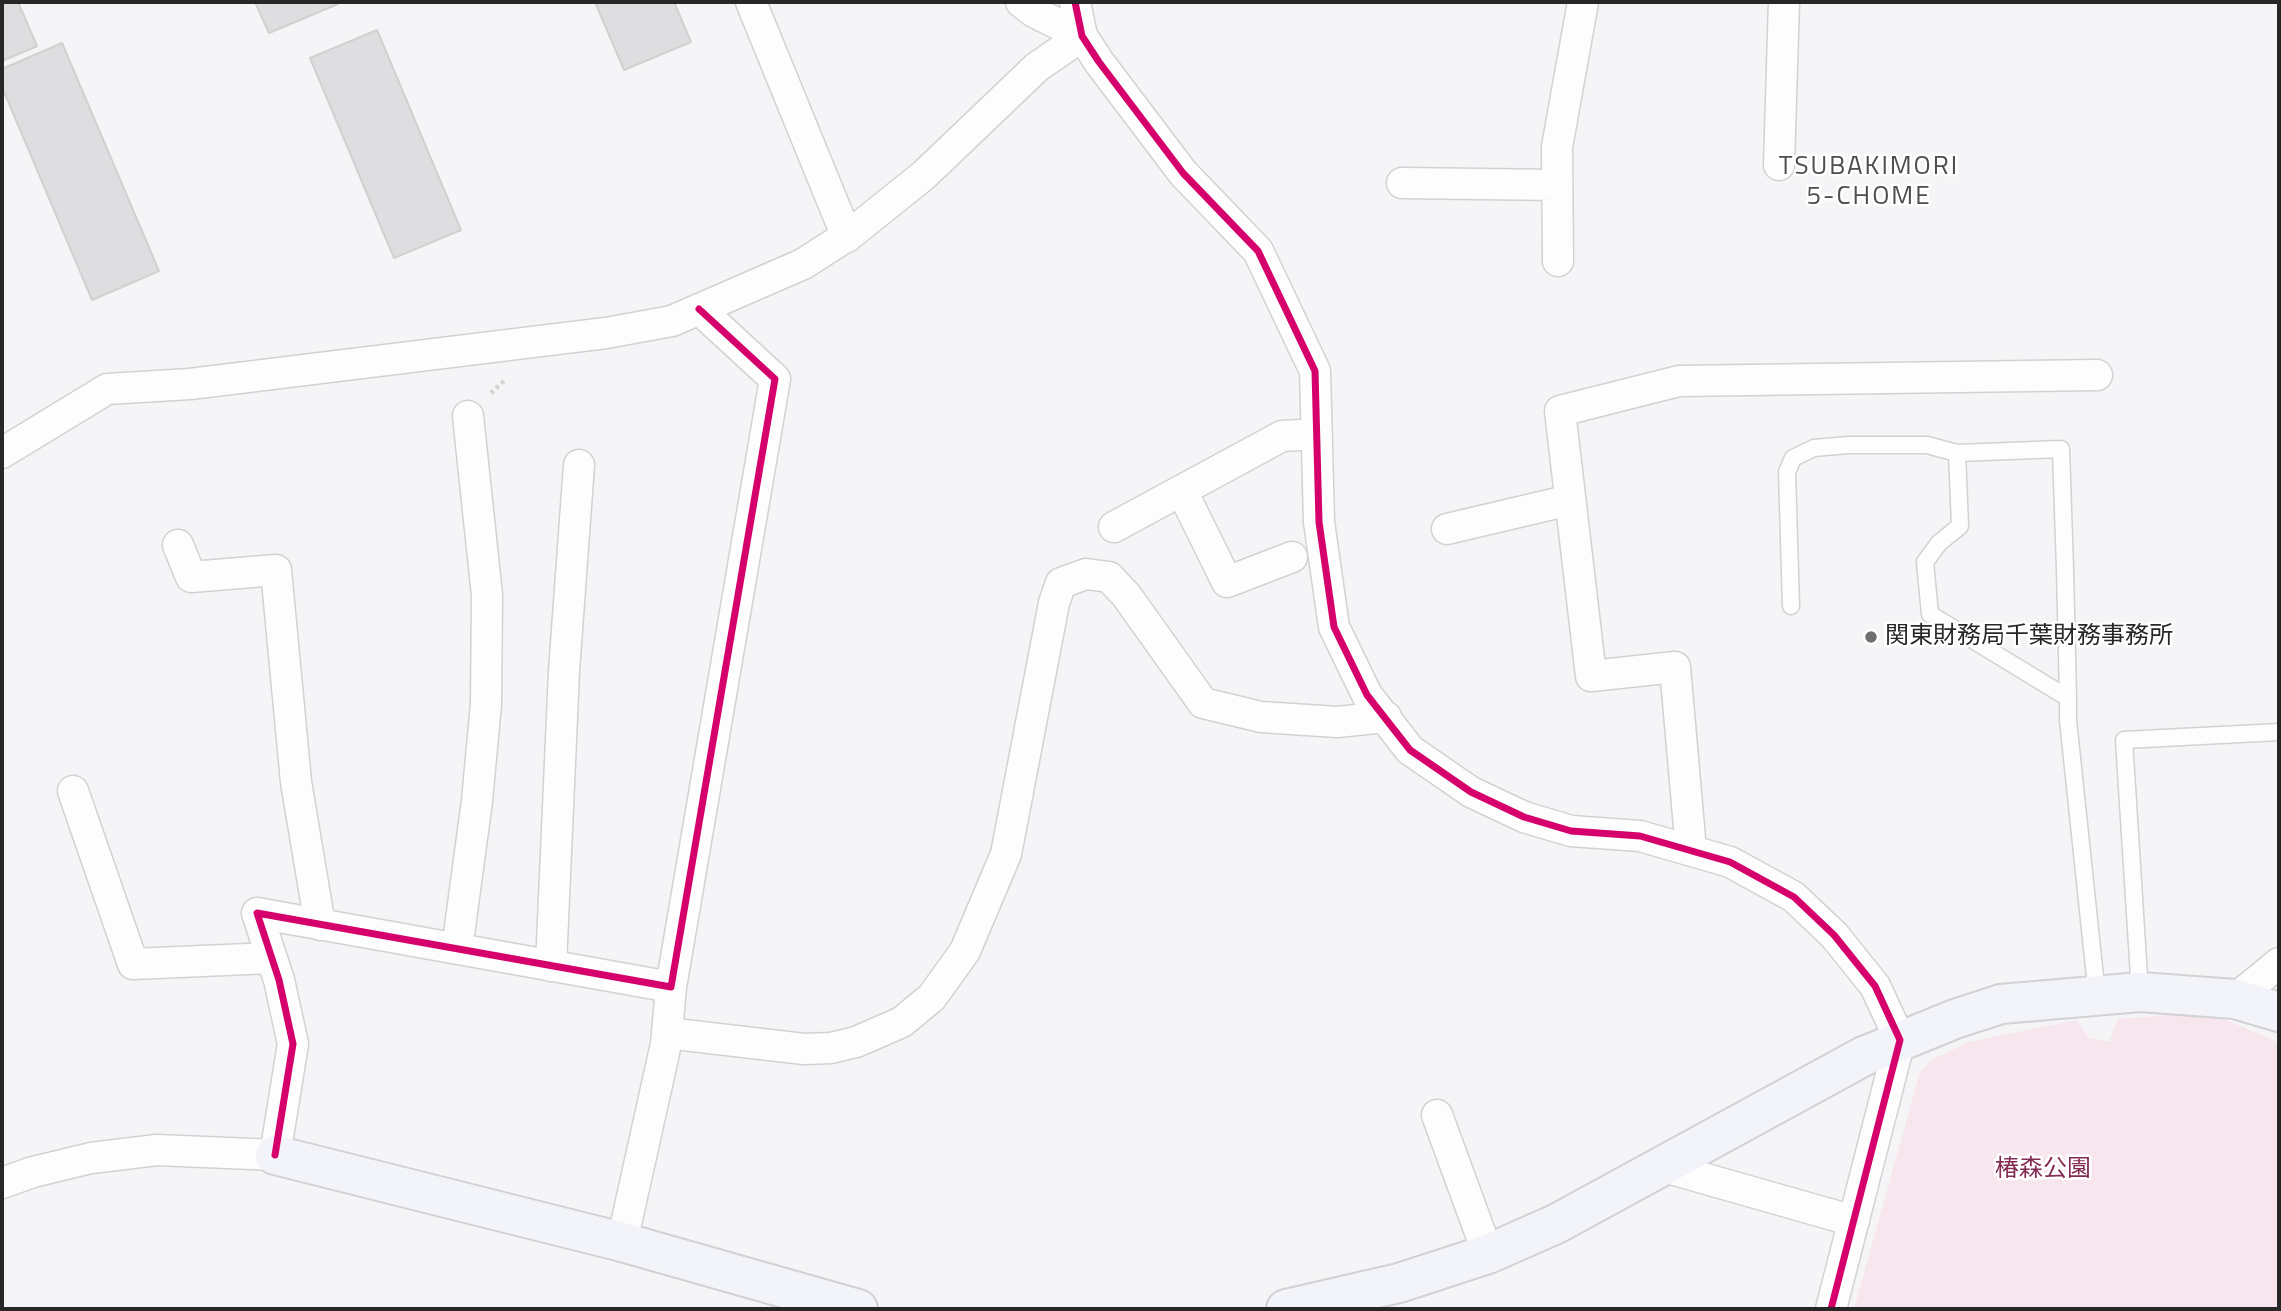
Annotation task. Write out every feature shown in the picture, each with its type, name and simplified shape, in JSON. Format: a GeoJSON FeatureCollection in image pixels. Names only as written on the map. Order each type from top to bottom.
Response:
{"type":"FeatureCollection","features":[{"type":"Feature","properties":{"kind":"street"},"geometry":{"type":"LineString","coordinates":[[751,2],[847,236]]}},
{"type":"Feature","properties":{"kind":"street"},"geometry":{"type":"LineString","coordinates":[[1021,2],[1034,12],[1082,36]]}},
{"type":"Feature","properties":{"kind":"street"},"geometry":{"type":"LineString","coordinates":[[1075,2],[1082,36],[1183,173],[1258,251],[1315,371],[1319,522],[1334,627],[1367,695],[1410,750],[1471,792],[1524,817],[1571,831],[1640,836],[1730,862],[1794,897],[1835,935],[1875,986],[1900,1040],[1831,1309]]}},
{"type":"Feature","properties":{"kind":"street"},"geometry":{"type":"LineString","coordinates":[[1558,261],[1557,147],[1583,2]]}},
{"type":"Feature","properties":{"kind":"street"},"geometry":{"type":"LineString","coordinates":[[1779,165],[1784,2]]}},
{"type":"Feature","properties":{"kind":"street"},"geometry":{"type":"LineString","coordinates":[[2,453],[64,412],[107,389],[203,382],[606,333],[672,321],[803,264],[847,236],[924,175],[1037,67],[1082,36]]}},
{"type":"Feature","properties":{"kind":"street"},"geometry":{"type":"LineString","coordinates":[[1402,183],[1557,184]]}},
{"type":"Feature","properties":{"kind":"street"},"geometry":{"type":"LineString","coordinates":[[622,1242],[667,1033],[671,988],[775,379],[699,309]]}},
{"type":"Feature","properties":{"kind":"street"},"geometry":{"type":"LineString","coordinates":[[1691,850],[1675,667],[1591,676],[1560,411],[1679,381],[2097,375]]}},
{"type":"Feature","properties":{"kind":"street"},"geometry":{"type":"LineString","coordinates":[[457,949],[477,801],[486,704],[486,595],[468,416]]}},
{"type":"Feature","properties":{"kind":"street"},"geometry":{"type":"LineString","coordinates":[[1114,527],[1282,436],[1317,434]]}},
{"type":"Feature","properties":{"kind":"street"},"geometry":{"type":"LineString","coordinates":[[551,966],[564,671],[579,465]]}},
{"type":"Feature","properties":{"kind":"street"},"geometry":{"type":"LineString","coordinates":[[1182,491],[1227,582],[1292,557]]}},
{"type":"Feature","properties":{"kind":"street"},"geometry":{"type":"LineString","coordinates":[[1447,528],[1570,500]]}},
{"type":"Feature","properties":{"kind":"street"},"geometry":{"type":"LineString","coordinates":[[178,545],[191,577],[276,570],[296,782],[320,925]]}},
{"type":"Feature","properties":{"kind":"street"},"geometry":{"type":"LineString","coordinates":[[667,1033],[804,1049],[831,1048],[856,1042],[902,1022],[932,997],[965,951],[1006,854],[1054,603],[1061,583],[1086,574],[1109,577],[1126,595],[1203,703],[1261,717],[1337,722],[1386,717]]}},
{"type":"Feature","properties":{"kind":"street"},"geometry":{"type":"LineString","coordinates":[[73,791],[133,964],[271,958]]}},
{"type":"Feature","properties":{"kind":"street"},"geometry":{"type":"LineString","coordinates":[[275,1155],[293,1044],[257,913],[671,988]]}},
{"type":"Feature","properties":{"kind":"street"},"geometry":{"type":"LineString","coordinates":[[2235,999],[2279,963]]}},
{"type":"Feature","properties":{"kind":"street"},"geometry":{"type":"LineString","coordinates":[[1302,1308],[1399,1283],[1488,1254],[1556,1224],[1864,1056],[1900,1040],[2001,1004],[2140,992],[2235,999],[2279,1012]]}},
{"type":"Feature","properties":{"kind":"street"},"geometry":{"type":"LineString","coordinates":[[1437,1115],[1488,1254]]}},
{"type":"Feature","properties":{"kind":"street"},"geometry":{"type":"LineString","coordinates":[[2,1183],[33,1172],[91,1158],[157,1150],[275,1155],[622,1242],[858,1309]]}},
{"type":"Feature","properties":{"kind":"street"},"geometry":{"type":"LineString","coordinates":[[1664,1167],[1854,1221]]}},
{"type":"Feature","properties":{"kind":"lane"},"geometry":{"type":"LineString","coordinates":[[1791,606],[1787,472],[1793,458],[1814,448],[1848,445],[1927,445],[1957,453],[2061,449],[2068,698],[2097,996]]}},
{"type":"Feature","properties":{"kind":"lane"},"geometry":{"type":"LineString","coordinates":[[1957,453],[1960,526],[1939,543],[1925,562],[1930,614],[2068,698]]}},
{"type":"Feature","properties":{"kind":"lane"},"geometry":{"type":"LineString","coordinates":[[2140,992],[2124,740],[2279,732]]}},
{"type":"Feature","properties":{"kind":"green space","name":"椿森公園"},"geometry":{"type":"Polygon","coordinates":[[[2208,1012],[2279,1043],[2277,1309],[1854,1309],[1920,1072],[1931,1060],[1969,1042],[2077,1020],[2089,1038],[2109,1042],[2118,1019],[2208,1012]]]}},
{"type":"Feature","properties":{"kind":"building"},"geometry":{"type":"Polygon","coordinates":[[[2,2],[18,2],[37,46],[2,61],[2,2]]]}},
{"type":"Feature","properties":{"kind":"building"},"geometry":{"type":"Polygon","coordinates":[[[255,2],[337,2],[338,4],[269,33],[255,2]]]}},
{"type":"Feature","properties":{"kind":"building"},"geometry":{"type":"Polygon","coordinates":[[[595,2],[674,2],[691,42],[624,70],[595,2]]]}},
{"type":"Feature","properties":{"kind":"building"},"geometry":{"type":"Polygon","coordinates":[[[377,30],[461,230],[394,258],[310,58],[377,30]]]}},
{"type":"Feature","properties":{"kind":"building"},"geometry":{"type":"Polygon","coordinates":[[[62,43],[159,271],[92,300],[2,87],[2,69],[62,43]]]}},
{"type":"Feature","properties":{"kind":"cycle path"},"geometry":{"type":"LineString","coordinates":[[1075,2],[1082,36],[1099,62],[1183,173],[1258,251],[1315,371],[1319,522],[1334,627],[1367,695],[1410,750],[1471,792],[1524,817],[1571,831],[1640,836],[1730,862],[1794,897],[1834,935],[1875,986],[1900,1040],[1831,1309]]}},
{"type":"Feature","properties":{"kind":"cycle path"},"geometry":{"type":"LineString","coordinates":[[275,1155],[293,1044],[279,980],[257,913],[671,987],[775,379],[699,309]]}},
{"type":"Feature","properties":{"kind":"place","name":"関東財務局千葉財務事務所"},"geometry":{"type":"Point","coordinates":[1871,637]}},
{"type":"Feature","properties":{"kind":"district","name":"TSUBAKIMORI 5-CHOME"},"geometry":{"type":"Point","coordinates":[1869,183]}}]}
